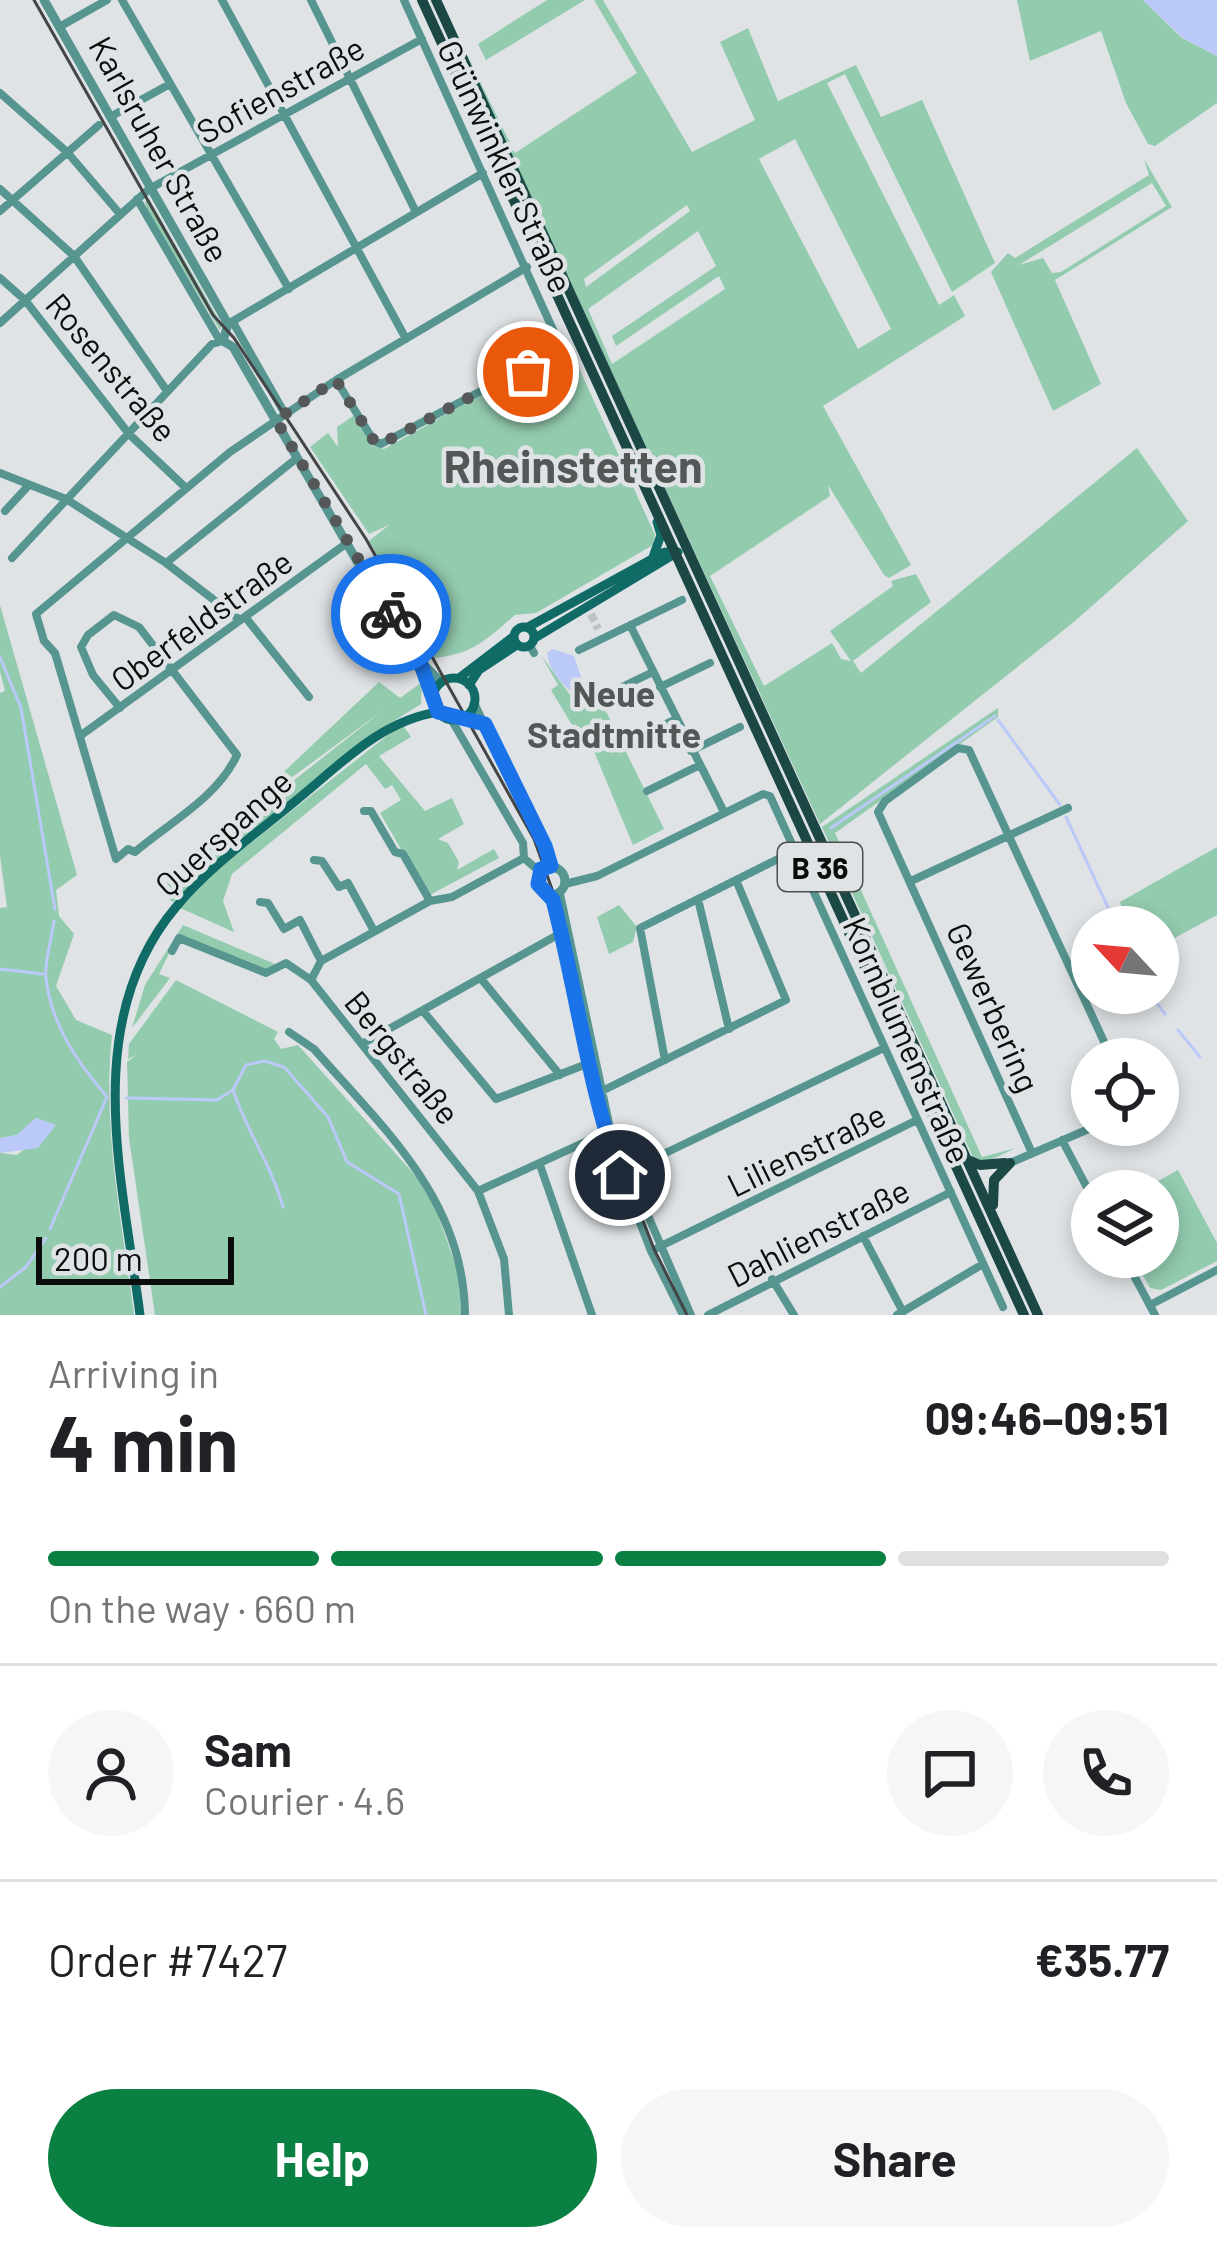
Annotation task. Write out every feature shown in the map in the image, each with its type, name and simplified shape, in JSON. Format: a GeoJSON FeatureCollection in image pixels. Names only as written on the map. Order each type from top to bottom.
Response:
{"type":"FeatureCollection","features":[{"type":"Feature","properties":{"kind":"main road","name":"B 36"},"geometry":{"type":"LineString","coordinates":[[422,0],[654,505],[681,550],[968,1160],[969,1179],[995,1220],[1034,1315]]}},
{"type":"Feature","properties":{"kind":"main road","name":"B 36"},"geometry":{"type":"LineString","coordinates":[[436,0],[681,550],[1034,1315]]}},
{"type":"Feature","properties":{"kind":"main road"},"geometry":{"type":"LineString","coordinates":[[650,560],[661,535],[654,505]]}},
{"type":"Feature","properties":{"kind":"main road"},"geometry":{"type":"LineString","coordinates":[[526,644],[528,627],[588,606],[650,560],[681,550]]}},
{"type":"Feature","properties":{"kind":"main road"},"geometry":{"type":"LineString","coordinates":[[413,716],[441,682],[464,682],[681,550]]}},
{"type":"Feature","properties":{"kind":"main road"},"geometry":{"type":"LineString","coordinates":[[413,716],[438,712],[451,719],[466,715],[474,704],[464,682]]}},
{"type":"Feature","properties":{"kind":"main road"},"geometry":{"type":"LineString","coordinates":[[434,696],[438,712]]}},
{"type":"Feature","properties":{"kind":"main road","name":"Querspange"},"geometry":{"type":"LineString","coordinates":[[140,1315],[115,1094],[122,1019],[139,965],[164,922],[205,877],[369,741],[413,716]]}},
{"type":"Feature","properties":{"kind":"main road"},"geometry":{"type":"LineString","coordinates":[[968,1160],[980,1166],[1010,1163]]}},
{"type":"Feature","properties":{"kind":"main road"},"geometry":{"type":"LineString","coordinates":[[969,1179],[1010,1163]]}},
{"type":"Feature","properties":{"kind":"main road"},"geometry":{"type":"LineString","coordinates":[[995,1220],[993,1183],[1010,1163]]}},
{"type":"Feature","properties":{"kind":"street","name":"Karlsruher Straße"},"geometry":{"type":"LineString","coordinates":[[44,0],[281,417]]}},
{"type":"Feature","properties":{"kind":"street"},"geometry":{"type":"LineString","coordinates":[[61,26],[107,0]]}},
{"type":"Feature","properties":{"kind":"street"},"geometry":{"type":"LineString","coordinates":[[122,0],[289,289]]}},
{"type":"Feature","properties":{"kind":"street"},"geometry":{"type":"LineString","coordinates":[[222,0],[406,339]]}},
{"type":"Feature","properties":{"kind":"street"},"geometry":{"type":"LineString","coordinates":[[311,0],[416,212]]}},
{"type":"Feature","properties":{"kind":"street","name":"Grünwinkler Straße"},"geometry":{"type":"LineString","coordinates":[[336,380],[374,441],[381,444],[512,375],[558,360],[563,352],[404,0]]}},
{"type":"Feature","properties":{"kind":"street","name":"Sofienstraße"},"geometry":{"type":"LineString","coordinates":[[0,323],[149,189],[422,39]]}},
{"type":"Feature","properties":{"kind":"street"},"geometry":{"type":"LineString","coordinates":[[110,117],[170,84]]}},
{"type":"Feature","properties":{"kind":"street"},"geometry":{"type":"LineString","coordinates":[[0,93],[67,152],[120,214]]}},
{"type":"Feature","properties":{"kind":"street"},"geometry":{"type":"LineString","coordinates":[[0,212],[99,125]]}},
{"type":"Feature","properties":{"kind":"street"},"geometry":{"type":"LineString","coordinates":[[12,558],[167,391],[221,341],[231,324],[483,172]]}},
{"type":"Feature","properties":{"kind":"street"},"geometry":{"type":"LineString","coordinates":[[0,189],[74,256],[167,391]]}},
{"type":"Feature","properties":{"kind":"street","name":"Karlsruher Straße"},"geometry":{"type":"LineString","coordinates":[[137,199],[221,341],[232,347],[281,417]]}},
{"type":"Feature","properties":{"kind":"street"},"geometry":{"type":"LineString","coordinates":[[128,849],[115,859],[54,650],[35,617],[186,488],[281,417],[527,267]]}},
{"type":"Feature","properties":{"kind":"street","name":"Rosenstraße"},"geometry":{"type":"LineString","coordinates":[[0,278],[25,300],[128,434],[186,488]]}},
{"type":"Feature","properties":{"kind":"street"},"geometry":{"type":"LineString","coordinates":[[281,417],[298,457],[420,662],[434,696]]}},
{"type":"Feature","properties":{"kind":"street"},"geometry":{"type":"LineString","coordinates":[[166,563],[298,457]]}},
{"type":"Feature","properties":{"kind":"street"},"geometry":{"type":"LineString","coordinates":[[0,473],[66,500],[166,563],[243,619],[308,697]]}},
{"type":"Feature","properties":{"kind":"street"},"geometry":{"type":"LineString","coordinates":[[5,511],[30,484]]}},
{"type":"Feature","properties":{"kind":"street","name":"Oberfeldstraße"},"geometry":{"type":"LineString","coordinates":[[80,736],[348,542]]}},
{"type":"Feature","properties":{"kind":"street"},"geometry":{"type":"LineString","coordinates":[[579,650],[600,634],[682,600]]}},
{"type":"Feature","properties":{"kind":"street"},"geometry":{"type":"LineString","coordinates":[[110,831],[135,852],[224,778],[237,755],[139,626],[114,615],[81,647],[93,675],[120,708]]}},
{"type":"Feature","properties":{"kind":"street"},"geometry":{"type":"LineString","coordinates":[[451,719],[524,843],[524,858],[540,872],[541,890],[558,892],[597,876],[724,812],[630,625]]}},
{"type":"Feature","properties":{"kind":"street"},"geometry":{"type":"LineString","coordinates":[[420,662],[441,682]]}},
{"type":"Feature","properties":{"kind":"street"},"geometry":{"type":"LineString","coordinates":[[660,687],[710,663]]}},
{"type":"Feature","properties":{"kind":"street"},"geometry":{"type":"LineString","coordinates":[[601,697],[653,672]]}},
{"type":"Feature","properties":{"kind":"street"},"geometry":{"type":"LineString","coordinates":[[474,704],[551,866],[623,1174]]}},
{"type":"Feature","properties":{"kind":"street"},"geometry":{"type":"LineString","coordinates":[[466,715],[485,724]]}},
{"type":"Feature","properties":{"kind":"street"},"geometry":{"type":"LineString","coordinates":[[624,744],[676,719]]}},
{"type":"Feature","properties":{"kind":"street"},"geometry":{"type":"LineString","coordinates":[[691,751],[740,727]]}},
{"type":"Feature","properties":{"kind":"street","name":"Gewerbering"},"geometry":{"type":"LineString","coordinates":[[1032,1153],[878,808],[958,748],[969,750],[1102,1038]]}},
{"type":"Feature","properties":{"kind":"street"},"geometry":{"type":"LineString","coordinates":[[647,791],[698,766]]}},
{"type":"Feature","properties":{"kind":"street","name":"Kornblumenstraße"},"geometry":{"type":"LineString","coordinates":[[724,812],[767,794],[1003,1307]]}},
{"type":"Feature","properties":{"kind":"street"},"geometry":{"type":"LineString","coordinates":[[911,881],[1068,808]]}},
{"type":"Feature","properties":{"kind":"street"},"geometry":{"type":"LineString","coordinates":[[364,811],[371,811],[395,852],[403,854],[430,901]]}},
{"type":"Feature","properties":{"kind":"street"},"geometry":{"type":"LineString","coordinates":[[665,1060],[638,935],[645,924],[796,850]]}},
{"type":"Feature","properties":{"kind":"street"},"geometry":{"type":"LineString","coordinates":[[311,980],[321,961],[430,901],[452,897],[524,858]]}},
{"type":"Feature","properties":{"kind":"street"},"geometry":{"type":"LineString","coordinates":[[314,860],[322,861],[339,887],[348,883],[374,932]]}},
{"type":"Feature","properties":{"kind":"street"},"geometry":{"type":"LineString","coordinates":[[540,872],[551,866]]}},
{"type":"Feature","properties":{"kind":"street"},"geometry":{"type":"LineString","coordinates":[[602,1091],[788,997],[736,880]]}},
{"type":"Feature","properties":{"kind":"street"},"geometry":{"type":"LineString","coordinates":[[558,892],[561,933],[595,1061],[605,1133],[687,1315]]}},
{"type":"Feature","properties":{"kind":"street"},"geometry":{"type":"LineString","coordinates":[[698,898],[729,1030]]}},
{"type":"Feature","properties":{"kind":"street"},"geometry":{"type":"LineString","coordinates":[[260,902],[268,903],[284,928],[300,920],[321,961]]}},
{"type":"Feature","properties":{"kind":"street"},"geometry":{"type":"LineString","coordinates":[[362,1044],[561,933]]}},
{"type":"Feature","properties":{"kind":"street","name":"Bergstraße"},"geometry":{"type":"LineString","coordinates":[[172,951],[179,938],[266,973],[286,963],[311,980],[478,1191],[504,1259],[508,1315]]}},
{"type":"Feature","properties":{"kind":"street"},"geometry":{"type":"LineString","coordinates":[[482,980],[560,1075]]}},
{"type":"Feature","properties":{"kind":"street"},"geometry":{"type":"LineString","coordinates":[[423,1011],[496,1099],[595,1061]]}},
{"type":"Feature","properties":{"kind":"street"},"geometry":{"type":"LineString","coordinates":[[289,1032],[314,1048],[433,1187],[464,1276],[465,1315]]}},
{"type":"Feature","properties":{"kind":"street"},"geometry":{"type":"LineString","coordinates":[[623,1174],[884,1048]]}},
{"type":"Feature","properties":{"kind":"street","name":"Lilienstraße"},"geometry":{"type":"LineString","coordinates":[[654,1249],[917,1120]]}},
{"type":"Feature","properties":{"kind":"street"},"geometry":{"type":"LineString","coordinates":[[478,1191],[605,1133]]}},
{"type":"Feature","properties":{"kind":"street"},"geometry":{"type":"LineString","coordinates":[[1010,1163],[1071,1136]]}},
{"type":"Feature","properties":{"kind":"street"},"geometry":{"type":"LineString","coordinates":[[1062,1140],[1078,1170]]}},
{"type":"Feature","properties":{"kind":"street"},"geometry":{"type":"LineString","coordinates":[[540,1165],[592,1315]]}},
{"type":"Feature","properties":{"kind":"street","name":"Dahlienstraße"},"geometry":{"type":"LineString","coordinates":[[708,1315],[951,1192]]}},
{"type":"Feature","properties":{"kind":"street"},"geometry":{"type":"LineString","coordinates":[[863,1236],[900,1313],[983,1264]]}},
{"type":"Feature","properties":{"kind":"street"},"geometry":{"type":"LineString","coordinates":[[1135,1278],[1153,1310],[1217,1270]]}},
{"type":"Feature","properties":{"kind":"street"},"geometry":{"type":"LineString","coordinates":[[772,1280],[794,1315]]}},
{"type":"Feature","properties":{"kind":"green space"},"geometry":{"type":"Polygon","coordinates":[[[440,0],[515,153],[637,73],[594,0],[603,0],[692,152],[755,120],[720,42],[748,28],[778,101],[856,65],[881,117],[922,100],[995,263],[952,292],[845,74],[827,83],[939,305],[954,295],[965,316],[823,406],[911,565],[889,578],[884,575],[828,485],[830,496],[710,576],[764,686],[832,643],[841,659],[851,661],[830,631],[893,586],[891,581],[916,574],[931,602],[853,661],[861,673],[1137,448],[1188,521],[1075,621],[820,824],[440,0]],[[795,139],[759,159],[858,349],[891,329],[795,139]],[[687,205],[584,279],[586,287],[690,211],[687,205]],[[698,231],[588,309],[612,364],[725,289],[719,276],[616,346],[612,336],[716,266],[698,231]]]}},
{"type":"Feature","properties":{"kind":"green space"},"geometry":{"type":"Polygon","coordinates":[[[547,0],[585,0],[486,60],[478,44],[547,0]]]}},
{"type":"Feature","properties":{"kind":"green space"},"geometry":{"type":"Polygon","coordinates":[[[1017,0],[1143,0],[1182,38],[1217,56],[1217,103],[1155,146],[1148,144],[1126,103],[1101,31],[1030,61],[1017,0]]]}},
{"type":"Feature","properties":{"kind":"green space"},"geometry":{"type":"Polygon","coordinates":[[[1144,159],[1172,207],[1055,280],[1101,384],[1053,411],[991,272],[1008,253],[1015,258],[1149,175],[1144,159]],[[1152,183],[1019,265],[1043,258],[1052,273],[1061,272],[1166,206],[1152,183]]]}},
{"type":"Feature","properties":{"kind":"green space"},"geometry":{"type":"Polygon","coordinates":[[[149,199],[222,325],[220,330],[149,215],[145,202],[149,199]]]}},
{"type":"Feature","properties":{"kind":"green space"},"geometry":{"type":"Polygon","coordinates":[[[573,355],[655,535],[653,545],[536,613],[515,615],[469,649],[435,658],[369,541],[389,525],[369,534],[310,447],[328,433],[338,447],[337,427],[356,414],[371,445],[384,449],[514,377],[539,373],[573,355]]]}},
{"type":"Feature","properties":{"kind":"green space"},"geometry":{"type":"Polygon","coordinates":[[[0,605],[77,875],[56,890],[59,916],[74,934],[56,986],[76,1020],[112,1035],[111,1140],[134,1315],[0,1315],[0,1153],[17,1155],[55,1125],[36,1118],[17,1135],[0,1138],[0,908],[7,907],[0,856],[0,693],[5,691],[0,671],[0,605]]]}},
{"type":"Feature","properties":{"kind":"green space"},"geometry":{"type":"Polygon","coordinates":[[[541,655],[573,699],[596,691],[664,829],[633,845],[588,737],[581,740],[551,690],[558,685],[541,655]]]}},
{"type":"Feature","properties":{"kind":"green space"},"geometry":{"type":"Polygon","coordinates":[[[379,682],[400,698],[422,682],[421,704],[365,739],[173,902],[161,893],[171,877],[382,711],[272,792],[270,785],[379,682]]]}},
{"type":"Feature","properties":{"kind":"green space"},"geometry":{"type":"Polygon","coordinates":[[[998,708],[998,717],[835,833],[982,1157],[1016,1148],[986,1162],[973,1157],[822,827],[998,708]]]}},
{"type":"Feature","properties":{"kind":"green space"},"geometry":{"type":"Polygon","coordinates":[[[402,724],[411,737],[379,756],[425,811],[452,798],[464,824],[438,839],[448,843],[459,862],[457,870],[494,849],[499,858],[428,896],[380,813],[401,800],[392,785],[385,789],[366,764],[232,874],[223,901],[234,932],[180,908],[214,872],[402,724]]]}},
{"type":"Feature","properties":{"kind":"green space"},"geometry":{"type":"Polygon","coordinates":[[[1217,847],[1217,915],[1179,936],[1179,906],[1121,906],[1120,902],[1217,847]]]}},
{"type":"Feature","properties":{"kind":"green space"},"geometry":{"type":"Polygon","coordinates":[[[619,905],[637,927],[633,942],[609,954],[597,917],[619,905]]]}},
{"type":"Feature","properties":{"kind":"green space"},"geometry":{"type":"Polygon","coordinates":[[[183,925],[275,964],[267,969],[178,935],[159,974],[170,978],[132,1028],[145,985],[183,925]]]}},
{"type":"Feature","properties":{"kind":"green space"},"geometry":{"type":"Polygon","coordinates":[[[176,980],[278,1032],[274,1039],[281,1049],[298,1045],[430,1192],[459,1275],[461,1315],[155,1315],[129,1138],[127,1062],[136,1055],[128,1059],[129,1044],[176,980]]]}},
{"type":"Feature","properties":{"kind":"green space"},"geometry":{"type":"Polygon","coordinates":[[[1179,1172],[1217,1243],[1217,1261],[1161,1290],[1150,1288],[1145,1278],[1179,1278],[1179,1172]]]}},
{"type":"Feature","properties":{"kind":"water"},"geometry":{"type":"Polygon","coordinates":[[[1143,0],[1217,0],[1217,56],[1183,38],[1143,0]]]}},
{"type":"Feature","properties":{"kind":"water"},"geometry":{"type":"Polygon","coordinates":[[[553,649],[574,656],[586,692],[578,697],[558,678],[547,653],[553,649]]]}},
{"type":"Feature","properties":{"kind":"water"},"geometry":{"type":"Polygon","coordinates":[[[36,1118],[56,1125],[38,1148],[0,1153],[0,1138],[17,1135],[36,1118]]]}},
{"type":"Feature","properties":{"kind":"waterway"},"geometry":{"type":"LineString","coordinates":[[0,657],[21,708],[55,909]]}},
{"type":"Feature","properties":{"kind":"waterway"},"geometry":{"type":"LineString","coordinates":[[831,828],[995,716]]}},
{"type":"Feature","properties":{"kind":"waterway"},"geometry":{"type":"LineString","coordinates":[[998,720],[1060,805]]}},
{"type":"Feature","properties":{"kind":"waterway"},"geometry":{"type":"LineString","coordinates":[[1066,817],[1107,906]]}},
{"type":"Feature","properties":{"kind":"waterway"},"geometry":{"type":"LineString","coordinates":[[50,1229],[107,1097],[76,1057],[54,1012],[46,971],[54,921]]}},
{"type":"Feature","properties":{"kind":"waterway"},"geometry":{"type":"LineString","coordinates":[[0,969],[43,974]]}},
{"type":"Feature","properties":{"kind":"waterway"},"geometry":{"type":"LineString","coordinates":[[1178,1030],[1200,1057]]}},
{"type":"Feature","properties":{"kind":"waterway"},"geometry":{"type":"LineString","coordinates":[[126,1098],[217,1100],[233,1090],[246,1065],[264,1061],[284,1067],[328,1117],[347,1162],[399,1194],[426,1315]]}},
{"type":"Feature","properties":{"kind":"waterway"},"geometry":{"type":"LineString","coordinates":[[233,1090],[283,1207]]}},
{"type":"Feature","properties":{"kind":"waterway"},"geometry":{"type":"LineString","coordinates":[[0,1287],[26,1267],[46,1238]]}},
{"type":"Feature","properties":{"kind":"tunnel"},"geometry":{"type":"LineString","coordinates":[[591,614],[598,629]]}},
{"type":"Feature","properties":{"kind":"tram line"},"geometry":{"type":"LineString","coordinates":[[34,0],[213,315],[234,338],[366,539],[534,839],[557,903],[609,1133],[654,1249],[687,1315]]}},
{"type":"Feature","properties":{"kind":"way so far"},"geometry":{"type":"LineString","coordinates":[[391,614],[276,420],[336,380],[374,441],[381,444],[450,405],[528,372]]}},
{"type":"Feature","properties":{"kind":"district","name":"Rheinstetten"},"geometry":{"type":"Point","coordinates":[573,465]}},
{"type":"Feature","properties":{"kind":"district","name":"Neue Stadtmitte"},"geometry":{"type":"Point","coordinates":[614,712]}},
{"type":"Feature","properties":{"kind":"route"},"geometry":{"type":"LineString","coordinates":[[391,614],[420,662],[438,712],[447,718],[466,715],[485,724],[541,836],[551,866],[541,869],[538,884],[553,900],[589,1052],[594,1100],[620,1175]]}}]}
